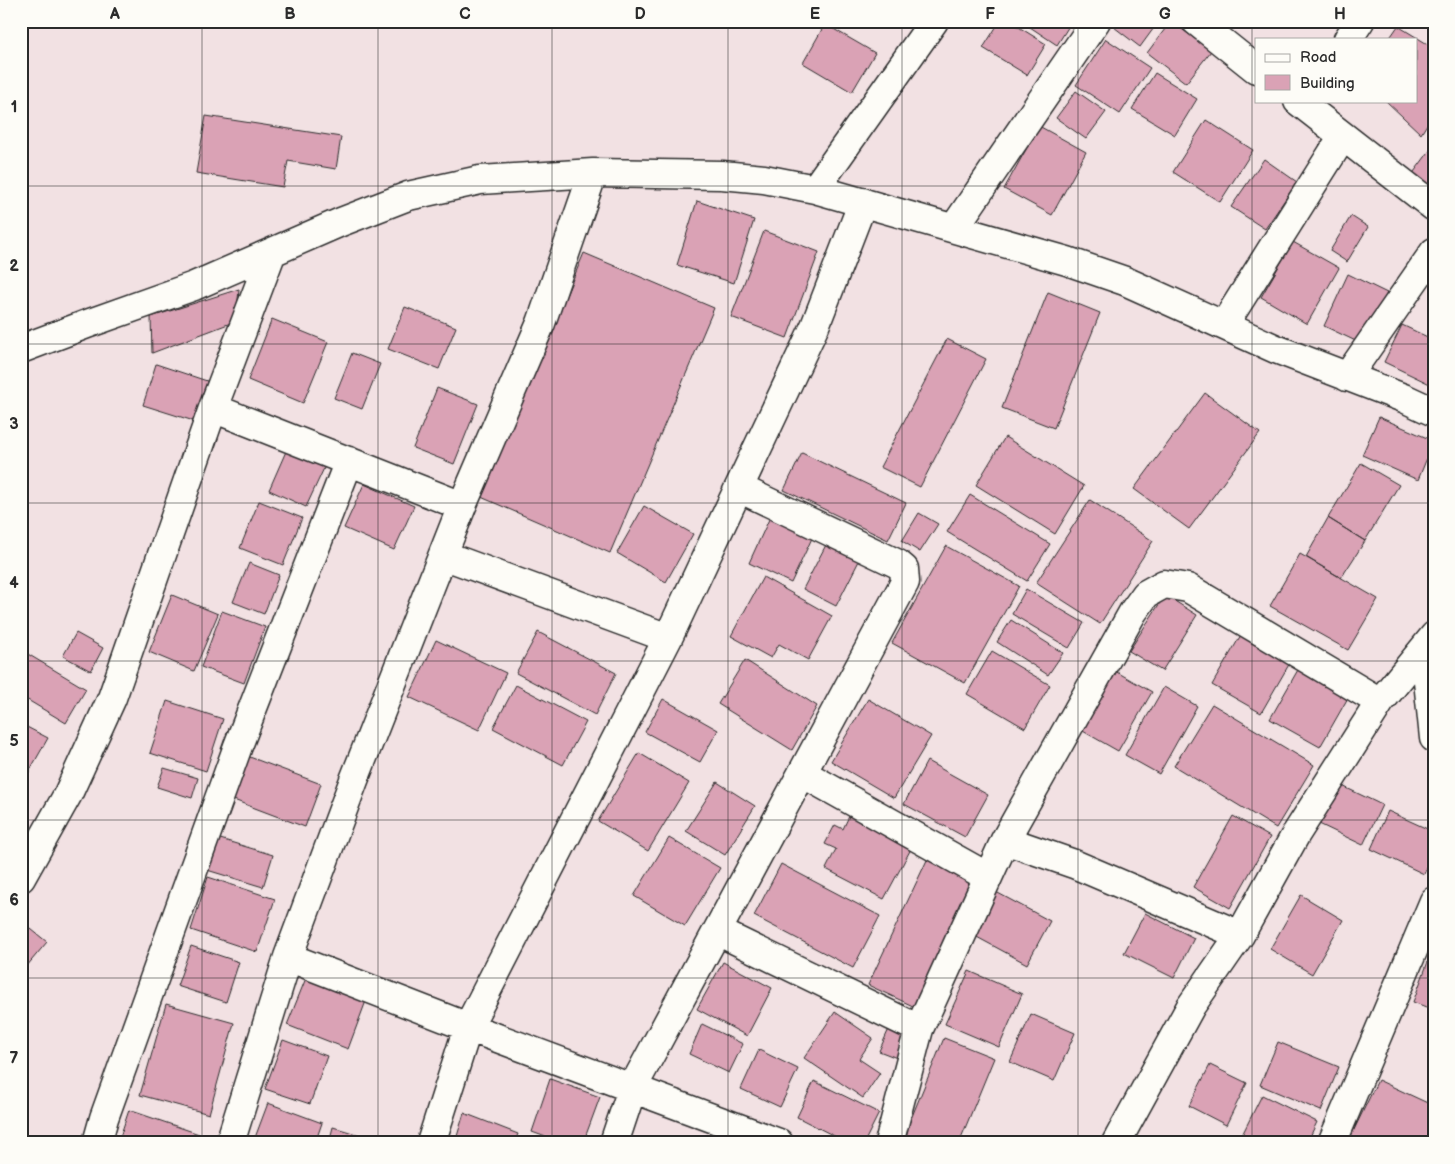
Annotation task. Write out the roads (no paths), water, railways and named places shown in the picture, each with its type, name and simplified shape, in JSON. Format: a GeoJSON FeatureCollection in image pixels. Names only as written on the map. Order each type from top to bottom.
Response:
{"type":"FeatureCollection","features":[{"type":"Feature","properties":{"kind":"street"},"geometry":{"type":"LineString","coordinates":[[815,189],[934,21]]}},
{"type":"Feature","properties":{"kind":"street"},"geometry":{"type":"LineString","coordinates":[[954,228],[1096,21]]}},
{"type":"Feature","properties":{"kind":"street"},"geometry":{"type":"LineString","coordinates":[[1196,21],[1255,68]]}},
{"type":"Feature","properties":{"kind":"street"},"geometry":{"type":"LineString","coordinates":[[1349,38],[1360,21]]}},
{"type":"Feature","properties":{"kind":"street"},"geometry":{"type":"LineString","coordinates":[[1301,102],[1434,207]]}},
{"type":"Feature","properties":{"kind":"street"},"geometry":{"type":"LineString","coordinates":[[1224,326],[1343,136]]}},
{"type":"Feature","properties":{"kind":"street"},"geometry":{"type":"LineString","coordinates":[[230,1143],[288,957],[358,771],[462,506],[541,323],[593,173]]}},
{"type":"Feature","properties":{"kind":"street"},"geometry":{"type":"LineString","coordinates":[[21,349],[194,286],[408,196],[480,180],[593,173],[722,175],[764,179],[815,189],[1067,261],[1108,275],[1276,349],[1406,399],[1434,412]]}},
{"type":"Feature","properties":{"kind":"street"},"geometry":{"type":"LineString","coordinates":[[431,1143],[468,1027],[668,638],[815,326],[863,202]]}},
{"type":"Feature","properties":{"kind":"street"},"geometry":{"type":"LineString","coordinates":[[21,878],[68,794],[112,698],[214,408],[272,252]]}},
{"type":"Feature","properties":{"kind":"street"},"geometry":{"type":"LineString","coordinates":[[1347,376],[1434,252]]}},
{"type":"Feature","properties":{"kind":"street"},"geometry":{"type":"LineString","coordinates":[[214,408],[462,506]]}},
{"type":"Feature","properties":{"kind":"street"},"geometry":{"type":"LineString","coordinates":[[97,1143],[104,1118],[238,746],[349,461]]}},
{"type":"Feature","properties":{"kind":"street"},"geometry":{"type":"LineString","coordinates":[[614,1143],[632,1089],[905,582],[904,569],[898,564],[739,488]]}},
{"type":"Feature","properties":{"kind":"street"},"geometry":{"type":"LineString","coordinates":[[443,555],[668,638]]}},
{"type":"Feature","properties":{"kind":"street"},"geometry":{"type":"LineString","coordinates":[[889,1143],[919,1029],[1005,840],[1133,612],[1146,594],[1164,584],[1188,588],[1380,702]]}},
{"type":"Feature","properties":{"kind":"street"},"geometry":{"type":"LineString","coordinates":[[1116,1143],[1191,1006],[1240,935],[1296,834],[1380,702],[1434,636]]}},
{"type":"Feature","properties":{"kind":"street"},"geometry":{"type":"LineString","coordinates":[[1434,644],[1427,671],[1434,738]]}},
{"type":"Feature","properties":{"kind":"street"},"geometry":{"type":"LineString","coordinates":[[802,773],[988,877]]}},
{"type":"Feature","properties":{"kind":"street"},"geometry":{"type":"LineString","coordinates":[[1005,840],[1074,864],[1240,935]]}},
{"type":"Feature","properties":{"kind":"street"},"geometry":{"type":"LineString","coordinates":[[1332,1143],[1434,901]]}},
{"type":"Feature","properties":{"kind":"street"},"geometry":{"type":"LineString","coordinates":[[716,931],[919,1029]]}},
{"type":"Feature","properties":{"kind":"street"},"geometry":{"type":"LineString","coordinates":[[288,957],[468,1027],[779,1143]]}}]}
